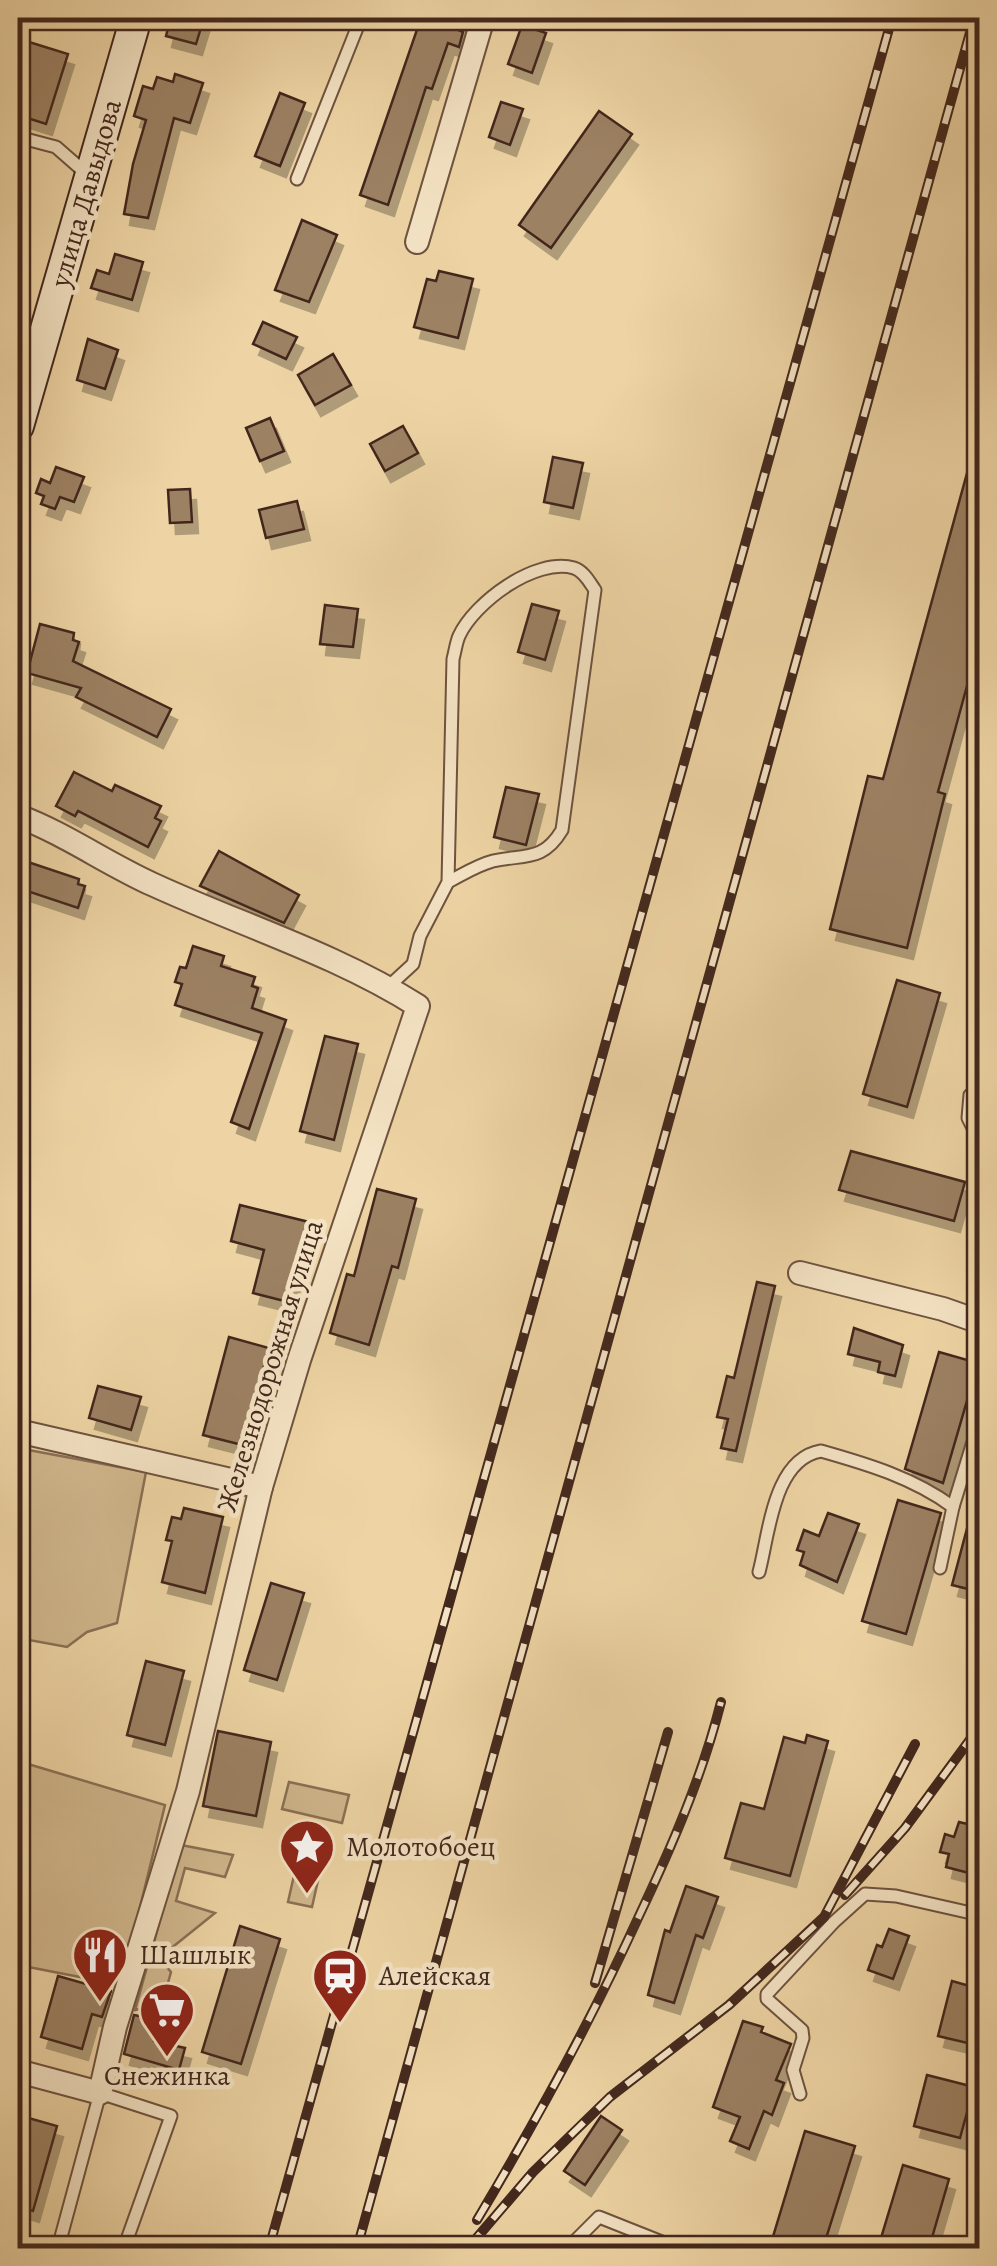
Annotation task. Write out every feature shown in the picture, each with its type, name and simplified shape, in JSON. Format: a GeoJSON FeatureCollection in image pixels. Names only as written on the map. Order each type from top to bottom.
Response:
{"type":"FeatureCollection","features":[{"type":"Feature","properties":{"kind":"main road","name":"улица Давыдова"},"geometry":{"type":"LineString","coordinates":[[18,426],[136,18]]}},
{"type":"Feature","properties":{"kind":"street"},"geometry":{"type":"LineString","coordinates":[[417,242],[483,18]]}},
{"type":"Feature","properties":{"kind":"street","name":"Железнодорожная улица"},"geometry":{"type":"LineString","coordinates":[[18,816],[56,830],[150,883],[388,987],[418,1006],[298,1360],[261,1487],[188,1790],[115,2028],[100,2093]]}},
{"type":"Feature","properties":{"kind":"street"},"geometry":{"type":"LineString","coordinates":[[800,1273],[980,1322]]}},
{"type":"Feature","properties":{"kind":"street"},"geometry":{"type":"LineString","coordinates":[[18,1431],[261,1487]]}},
{"type":"Feature","properties":{"kind":"street"},"geometry":{"type":"LineString","coordinates":[[18,2070],[100,2093]]}},
{"type":"Feature","properties":{"kind":"lane"},"geometry":{"type":"LineString","coordinates":[[297,179],[360,18]]}},
{"type":"Feature","properties":{"kind":"lane"},"geometry":{"type":"LineString","coordinates":[[18,136],[56,148],[92,178]]}},
{"type":"Feature","properties":{"kind":"lane"},"geometry":{"type":"LineString","coordinates":[[388,987],[412,964],[420,936],[448,882],[453,659],[459,636],[482,606],[509,583],[542,570],[572,568],[596,590],[562,830],[553,846],[535,856],[489,862],[448,882]]}},
{"type":"Feature","properties":{"kind":"lane"},"geometry":{"type":"LineString","coordinates":[[970,1094],[968,1118],[980,1142]]}},
{"type":"Feature","properties":{"kind":"lane"},"geometry":{"type":"LineString","coordinates":[[940,1568],[953,1506],[980,1419]]}},
{"type":"Feature","properties":{"kind":"lane"},"geometry":{"type":"LineString","coordinates":[[760,1572],[780,1488],[810,1452],[821,1450],[890,1472],[953,1506]]}},
{"type":"Feature","properties":{"kind":"lane"},"geometry":{"type":"LineString","coordinates":[[800,2094],[793,2070],[804,2038],[802,2030],[766,1999],[834,1922],[865,1894],[896,1896],[980,1915]]}},
{"type":"Feature","properties":{"kind":"lane"},"geometry":{"type":"LineString","coordinates":[[58,2248],[100,2093],[171,2116],[124,2248]]}},
{"type":"Feature","properties":{"kind":"lane"},"geometry":{"type":"LineString","coordinates":[[568,2248],[599,2217],[677,2248]]}},
{"type":"Feature","properties":{"kind":"shaded area"},"geometry":{"type":"Polygon","coordinates":[[[18,1448],[146,1472],[117,1623],[87,1632],[67,1647],[18,1638],[18,1448]]]}},
{"type":"Feature","properties":{"kind":"shaded area"},"geometry":{"type":"Polygon","coordinates":[[[18,1761],[165,1805],[121,1985],[18,1965],[18,1761]]]}},
{"type":"Feature","properties":{"kind":"shaded area"},"geometry":{"type":"Polygon","coordinates":[[[289,1782],[349,1795],[342,1823],[282,1809],[289,1782]]]}},
{"type":"Feature","properties":{"kind":"shaded area"},"geometry":{"type":"Polygon","coordinates":[[[181,1845],[233,1855],[225,1877],[185,1868],[176,1901],[215,1913],[159,1958],[171,1972],[162,2004],[135,2010],[181,1845]]]}},
{"type":"Feature","properties":{"kind":"shaded area"},"geometry":{"type":"Polygon","coordinates":[[[297,1862],[321,1867],[312,1907],[288,1902],[297,1862]]]}},
{"type":"Feature","properties":{"kind":"building"},"geometry":{"type":"Polygon","coordinates":[[[177,18],[204,18],[196,44],[166,36],[170,20],[176,22],[177,18]]]}},
{"type":"Feature","properties":{"kind":"building"},"geometry":{"type":"Polygon","coordinates":[[[421,18],[460,18],[456,29],[463,32],[459,47],[448,43],[432,89],[426,87],[388,205],[360,195],[421,18]]]}},
{"type":"Feature","properties":{"kind":"building"},"geometry":{"type":"Polygon","coordinates":[[[522,25],[546,33],[532,73],[508,64],[522,25]]]}},
{"type":"Feature","properties":{"kind":"building"},"geometry":{"type":"Polygon","coordinates":[[[29,42],[68,54],[46,124],[18,115],[18,80],[29,42]]]}},
{"type":"Feature","properties":{"kind":"building"},"geometry":{"type":"Polygon","coordinates":[[[175,74],[203,83],[190,123],[174,118],[148,218],[124,214],[146,120],[134,116],[143,86],[153,89],[157,77],[173,82],[175,74]]]}},
{"type":"Feature","properties":{"kind":"building"},"geometry":{"type":"Polygon","coordinates":[[[280,93],[305,103],[280,166],[255,156],[280,93]]]}},
{"type":"Feature","properties":{"kind":"building"},"geometry":{"type":"Polygon","coordinates":[[[501,102],[523,109],[510,145],[489,137],[501,102]]]}},
{"type":"Feature","properties":{"kind":"building"},"geometry":{"type":"Polygon","coordinates":[[[599,111],[632,134],[551,248],[519,225],[599,111]]]}},
{"type":"Feature","properties":{"kind":"building"},"geometry":{"type":"Polygon","coordinates":[[[302,220],[337,235],[309,302],[275,290],[302,220]]]}},
{"type":"Feature","properties":{"kind":"building"},"geometry":{"type":"Polygon","coordinates":[[[115,254],[143,262],[132,300],[91,288],[97,270],[109,274],[115,254]]]}},
{"type":"Feature","properties":{"kind":"building"},"geometry":{"type":"Polygon","coordinates":[[[439,271],[473,279],[458,338],[414,327],[427,279],[436,281],[439,271]]]}},
{"type":"Feature","properties":{"kind":"building"},"geometry":{"type":"Polygon","coordinates":[[[263,322],[297,337],[286,359],[253,344],[263,322]]]}},
{"type":"Feature","properties":{"kind":"building"},"geometry":{"type":"Polygon","coordinates":[[[88,339],[118,350],[105,389],[77,380],[88,339]]]}},
{"type":"Feature","properties":{"kind":"building"},"geometry":{"type":"Polygon","coordinates":[[[333,354],[351,385],[315,405],[298,375],[333,354]]]}},
{"type":"Feature","properties":{"kind":"building"},"geometry":{"type":"Polygon","coordinates":[[[270,418],[284,451],[260,461],[246,428],[270,418]]]}},
{"type":"Feature","properties":{"kind":"building"},"geometry":{"type":"Polygon","coordinates":[[[403,426],[418,453],[385,471],[370,444],[403,426]]]}},
{"type":"Feature","properties":{"kind":"building"},"geometry":{"type":"Polygon","coordinates":[[[975,444],[980,444],[980,689],[967,686],[938,792],[945,794],[907,948],[830,929],[868,776],[883,779],[975,444]]]}},
{"type":"Feature","properties":{"kind":"building"},"geometry":{"type":"Polygon","coordinates":[[[553,457],[583,463],[573,508],[544,502],[553,457]]]}},
{"type":"Feature","properties":{"kind":"building"},"geometry":{"type":"Polygon","coordinates":[[[56,467],[84,477],[74,502],[60,497],[55,509],[41,504],[44,496],[36,493],[41,479],[50,483],[56,467]]]}},
{"type":"Feature","properties":{"kind":"building"},"geometry":{"type":"Polygon","coordinates":[[[190,489],[192,522],[170,523],[168,490],[190,489]]]}},
{"type":"Feature","properties":{"kind":"building"},"geometry":{"type":"Polygon","coordinates":[[[297,501],[304,529],[266,538],[259,510],[297,501]]]}},
{"type":"Feature","properties":{"kind":"building"},"geometry":{"type":"Polygon","coordinates":[[[532,604],[559,611],[545,660],[518,652],[532,604]]]}},
{"type":"Feature","properties":{"kind":"building"},"geometry":{"type":"Polygon","coordinates":[[[325,605],[358,609],[353,647],[320,644],[325,605]]]}},
{"type":"Feature","properties":{"kind":"building"},"geometry":{"type":"Polygon","coordinates":[[[40,624],[74,633],[73,640],[79,642],[73,661],[171,709],[157,737],[76,697],[81,688],[27,673],[40,624]]]}},
{"type":"Feature","properties":{"kind":"building"},"geometry":{"type":"Polygon","coordinates":[[[74,772],[112,791],[115,785],[161,806],[155,818],[161,821],[148,847],[78,811],[75,816],[56,806],[74,772]]]}},
{"type":"Feature","properties":{"kind":"building"},"geometry":{"type":"Polygon","coordinates":[[[506,787],[539,794],[526,845],[494,837],[506,787]]]}},
{"type":"Feature","properties":{"kind":"building"},"geometry":{"type":"Polygon","coordinates":[[[219,851],[299,895],[284,923],[200,886],[219,851]]]}},
{"type":"Feature","properties":{"kind":"building"},"geometry":{"type":"Polygon","coordinates":[[[25,861],[79,879],[78,884],[85,886],[78,908],[18,888],[25,861]]]}},
{"type":"Feature","properties":{"kind":"building"},"geometry":{"type":"Polygon","coordinates":[[[193,946],[224,956],[221,966],[255,977],[252,986],[258,988],[252,1008],[286,1020],[249,1129],[231,1122],[262,1033],[175,1005],[182,984],[175,982],[180,967],[186,968],[193,946]]]}},
{"type":"Feature","properties":{"kind":"building"},"geometry":{"type":"Polygon","coordinates":[[[897,980],[940,993],[907,1107],[863,1094],[897,980]]]}},
{"type":"Feature","properties":{"kind":"building"},"geometry":{"type":"Polygon","coordinates":[[[325,1036],[358,1044],[334,1140],[300,1131],[325,1036]]]}},
{"type":"Feature","properties":{"kind":"building"},"geometry":{"type":"Polygon","coordinates":[[[851,1151],[965,1182],[954,1221],[839,1190],[851,1151]]]}},
{"type":"Feature","properties":{"kind":"building"},"geometry":{"type":"Polygon","coordinates":[[[377,1189],[416,1199],[398,1268],[392,1266],[369,1345],[330,1333],[347,1274],[354,1276],[377,1189]]]}},
{"type":"Feature","properties":{"kind":"building"},"geometry":{"type":"Polygon","coordinates":[[[240,1205],[309,1222],[288,1302],[253,1293],[264,1250],[231,1241],[240,1205]]]}},
{"type":"Feature","properties":{"kind":"building"},"geometry":{"type":"Polygon","coordinates":[[[757,1282],[775,1286],[736,1451],[721,1448],[728,1419],[717,1417],[727,1376],[734,1378],[757,1282]]]}},
{"type":"Feature","properties":{"kind":"building"},"geometry":{"type":"Polygon","coordinates":[[[854,1328],[903,1345],[895,1376],[878,1372],[880,1362],[848,1354],[854,1328]]]}},
{"type":"Feature","properties":{"kind":"building"},"geometry":{"type":"Polygon","coordinates":[[[229,1337],[269,1348],[242,1445],[203,1435],[229,1337]]]}},
{"type":"Feature","properties":{"kind":"building"},"geometry":{"type":"Polygon","coordinates":[[[939,1352],[978,1363],[943,1483],[905,1469],[939,1352]]]}},
{"type":"Feature","properties":{"kind":"building"},"geometry":{"type":"Polygon","coordinates":[[[98,1386],[141,1397],[131,1430],[89,1418],[98,1386]]]}},
{"type":"Feature","properties":{"kind":"building"},"geometry":{"type":"Polygon","coordinates":[[[898,1500],[941,1513],[906,1634],[862,1621],[898,1500]]]}},
{"type":"Feature","properties":{"kind":"building"},"geometry":{"type":"Polygon","coordinates":[[[974,1502],[980,1502],[980,1548],[968,1589],[952,1585],[974,1502]]]}},
{"type":"Feature","properties":{"kind":"building"},"geometry":{"type":"Polygon","coordinates":[[[184,1508],[223,1517],[205,1593],[162,1582],[172,1541],[166,1540],[172,1517],[181,1519],[184,1508]]]}},
{"type":"Feature","properties":{"kind":"building"},"geometry":{"type":"Polygon","coordinates":[[[828,1513],[859,1524],[837,1582],[800,1565],[804,1552],[797,1550],[804,1530],[819,1536],[828,1513]]]}},
{"type":"Feature","properties":{"kind":"building"},"geometry":{"type":"Polygon","coordinates":[[[271,1583],[304,1593],[277,1680],[244,1670],[271,1583]]]}},
{"type":"Feature","properties":{"kind":"building"},"geometry":{"type":"Polygon","coordinates":[[[146,1661],[184,1671],[165,1745],[127,1735],[146,1661]]]}},
{"type":"Feature","properties":{"kind":"building"},"geometry":{"type":"Polygon","coordinates":[[[218,1731],[271,1742],[256,1816],[203,1806],[218,1731]]]}},
{"type":"Feature","properties":{"kind":"building"},"geometry":{"type":"Polygon","coordinates":[[[807,1735],[828,1741],[790,1876],[725,1858],[741,1803],[764,1809],[784,1737],[805,1743],[807,1735]]]}},
{"type":"Feature","properties":{"kind":"building"},"geometry":{"type":"Polygon","coordinates":[[[959,1822],[980,1827],[980,1876],[946,1867],[949,1854],[940,1852],[945,1834],[954,1837],[959,1822]]]}},
{"type":"Feature","properties":{"kind":"building"},"geometry":{"type":"Polygon","coordinates":[[[686,1886],[718,1897],[703,1938],[696,1935],[674,2003],[648,1995],[665,1930],[670,1932],[686,1886]]]}},
{"type":"Feature","properties":{"kind":"building"},"geometry":{"type":"Polygon","coordinates":[[[240,1926],[280,1939],[241,2064],[202,2052],[240,1926]]]}},
{"type":"Feature","properties":{"kind":"building"},"geometry":{"type":"Polygon","coordinates":[[[889,1929],[909,1936],[893,1979],[868,1970],[877,1945],[882,1947],[889,1929]]]}},
{"type":"Feature","properties":{"kind":"building"},"geometry":{"type":"Polygon","coordinates":[[[58,1976],[111,1991],[102,2017],[92,2014],[82,2049],[41,2037],[58,1976]]]}},
{"type":"Feature","properties":{"kind":"building"},"geometry":{"type":"Polygon","coordinates":[[[952,1981],[980,1989],[980,2046],[938,2036],[952,1981]]]}},
{"type":"Feature","properties":{"kind":"building"},"geometry":{"type":"Polygon","coordinates":[[[134,2015],[159,2020],[154,2041],[185,2048],[179,2070],[124,2054],[134,2015]]]}},
{"type":"Feature","properties":{"kind":"building"},"geometry":{"type":"Polygon","coordinates":[[[743,2021],[763,2027],[761,2032],[791,2044],[776,2080],[784,2083],[772,2115],[764,2111],[749,2149],[730,2141],[740,2117],[713,2107],[743,2021]]]}},
{"type":"Feature","properties":{"kind":"building"},"geometry":{"type":"Polygon","coordinates":[[[927,2075],[974,2087],[960,2138],[914,2126],[927,2075]]]}},
{"type":"Feature","properties":{"kind":"building"},"geometry":{"type":"Polygon","coordinates":[[[18,2115],[57,2126],[33,2211],[18,2206],[18,2115]]]}},
{"type":"Feature","properties":{"kind":"building"},"geometry":{"type":"Polygon","coordinates":[[[601,2116],[622,2130],[585,2185],[564,2171],[601,2116]]]}},
{"type":"Feature","properties":{"kind":"building"},"geometry":{"type":"Polygon","coordinates":[[[805,2131],[855,2146],[823,2248],[801,2248],[772,2240],[805,2131]]]}},
{"type":"Feature","properties":{"kind":"building"},"geometry":{"type":"Polygon","coordinates":[[[903,2165],[949,2179],[929,2248],[878,2248],[903,2165]]]}},
{"type":"Feature","properties":{"kind":"railway"},"geometry":{"type":"LineString","coordinates":[[269,2248],[892,18]]}},
{"type":"Feature","properties":{"kind":"railway"},"geometry":{"type":"LineString","coordinates":[[357,2248],[974,18]]}},
{"type":"Feature","properties":{"kind":"railway"},"geometry":{"type":"LineString","coordinates":[[477,2220],[562,2070],[621,1955],[685,1811],[721,1702]]}},
{"type":"Feature","properties":{"kind":"railway"},"geometry":{"type":"LineString","coordinates":[[845,1895],[905,1828],[980,1726]]}},
{"type":"Feature","properties":{"kind":"railway"},"geometry":{"type":"LineString","coordinates":[[595,1983],[668,1732]]}},
{"type":"Feature","properties":{"kind":"railway"},"geometry":{"type":"LineString","coordinates":[[468,2248],[533,2172],[610,2097],[729,2005],[824,1917],[915,1744]]}},
{"type":"Feature","properties":{"kind":"place","name":"Молотобоец"},"geometry":{"type":"Point","coordinates":[307,1896]}},
{"type":"Feature","properties":{"kind":"place","name":"Шашлык"},"geometry":{"type":"Point","coordinates":[100,2004]}},
{"type":"Feature","properties":{"kind":"place","name":"Алейская"},"geometry":{"type":"Point","coordinates":[340,2025]}},
{"type":"Feature","properties":{"kind":"place","name":"Снежинка"},"geometry":{"type":"Point","coordinates":[167,2059]}}]}
